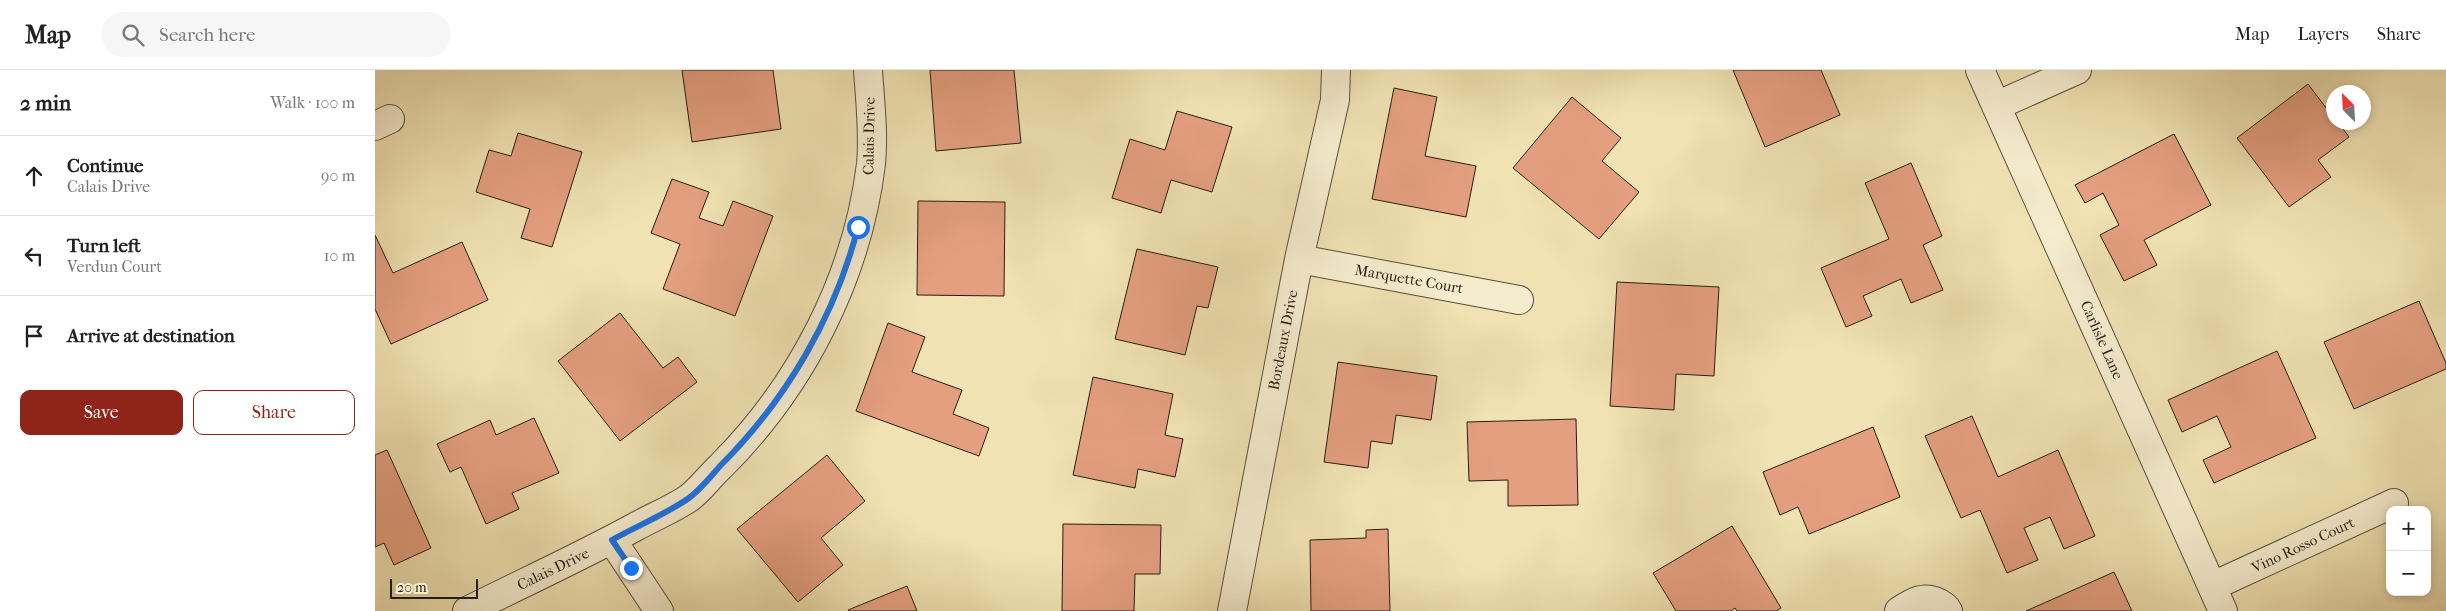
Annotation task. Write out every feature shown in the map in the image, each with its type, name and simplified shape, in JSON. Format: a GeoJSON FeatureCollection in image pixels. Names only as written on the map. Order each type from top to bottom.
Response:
{"type":"FeatureCollection","features":[{"type":"Feature","properties":{"kind":"street","name":"Calais Drive"},"geometry":{"type":"LineString","coordinates":[[467,611],[612,540],[689,498],[731,456],[769,412],[820,329],[850,259],[863,211],[871,163],[872,117],[868,70]]}},
{"type":"Feature","properties":{"kind":"street","name":"Bordeaux Drive"},"geometry":{"type":"LineString","coordinates":[[1233,611],[1299,259],[1335,100],[1336,70]]}},
{"type":"Feature","properties":{"kind":"street","name":"Carlisle Lane"},"geometry":{"type":"LineString","coordinates":[[1980,70],[2223,611]]}},
{"type":"Feature","properties":{"kind":"street"},"geometry":{"type":"LineString","coordinates":[[1996,106],[2077,70]]}},
{"type":"Feature","properties":{"kind":"street","name":"Marquette Court"},"geometry":{"type":"LineString","coordinates":[[1299,259],[1519,300]]}},
{"type":"Feature","properties":{"kind":"street","name":"Vino Rosso Court"},"geometry":{"type":"LineString","coordinates":[[2213,586],[2394,503]]}},
{"type":"Feature","properties":{"kind":"street"},"geometry":{"type":"LineString","coordinates":[[612,540],[659,611]]}},
{"type":"Feature","properties":{"kind":"street"},"geometry":{"type":"LineString","coordinates":[[1899,611],[1918,599],[1933,600],[1947,608],[1948,611]]}},
{"type":"Feature","properties":{"kind":"building"},"geometry":{"type":"Polygon","coordinates":[[[682,70],[773,70],[781,129],[692,142],[682,70]]]}},
{"type":"Feature","properties":{"kind":"building"},"geometry":{"type":"Polygon","coordinates":[[[930,70],[1014,70],[1021,143],[936,151],[930,70]]]}},
{"type":"Feature","properties":{"kind":"building"},"geometry":{"type":"Polygon","coordinates":[[[1733,70],[1821,70],[1840,115],[1765,147],[1733,70]]]}},
{"type":"Feature","properties":{"kind":"building"},"geometry":{"type":"Polygon","coordinates":[[[2308,84],[2326,108],[2326,130],[2344,130],[2349,137],[2318,160],[2331,177],[2289,207],[2237,138],[2308,84]]]}},
{"type":"Feature","properties":{"kind":"building"},"geometry":{"type":"Polygon","coordinates":[[[1394,88],[1437,97],[1425,156],[1476,166],[1466,217],[1372,199],[1394,88]]]}},
{"type":"Feature","properties":{"kind":"building"},"geometry":{"type":"Polygon","coordinates":[[[1572,97],[1621,138],[1602,161],[1639,192],[1599,239],[1513,168],[1572,97]]]}},
{"type":"Feature","properties":{"kind":"building"},"geometry":{"type":"Polygon","coordinates":[[[1177,111],[1232,127],[1212,192],[1171,180],[1161,213],[1112,198],[1130,139],[1165,150],[1177,111]]]}},
{"type":"Feature","properties":{"kind":"building"},"geometry":{"type":"Polygon","coordinates":[[[518,133],[582,152],[552,247],[521,238],[530,209],[476,192],[489,150],[511,156],[518,133]]]}},
{"type":"Feature","properties":{"kind":"building"},"geometry":{"type":"Polygon","coordinates":[[[2174,134],[2211,205],[2144,240],[2157,265],[2124,281],[2100,235],[2119,225],[2103,193],[2085,203],[2075,185],[2174,134]]]}},
{"type":"Feature","properties":{"kind":"building"},"geometry":{"type":"Polygon","coordinates":[[[1911,163],[1942,236],[1923,245],[1943,290],[1911,303],[1901,279],[1863,296],[1872,316],[1846,327],[1821,268],[1889,239],[1865,183],[1911,163]]]}},
{"type":"Feature","properties":{"kind":"building"},"geometry":{"type":"Polygon","coordinates":[[[672,179],[709,192],[699,218],[723,226],[733,201],[773,216],[735,316],[663,289],[680,244],[651,233],[672,179]]]}},
{"type":"Feature","properties":{"kind":"building"},"geometry":{"type":"Polygon","coordinates":[[[918,201],[1005,202],[1004,296],[917,295],[918,201]]]}},
{"type":"Feature","properties":{"kind":"building"},"geometry":{"type":"Polygon","coordinates":[[[375,235],[393,273],[462,242],[488,300],[391,344],[375,309],[375,235]]]}},
{"type":"Feature","properties":{"kind":"building"},"geometry":{"type":"Polygon","coordinates":[[[1137,249],[1218,267],[1208,308],[1197,306],[1185,355],[1115,339],[1137,249]]]}},
{"type":"Feature","properties":{"kind":"building"},"geometry":{"type":"Polygon","coordinates":[[[1617,282],[1719,287],[1714,376],[1676,374],[1674,410],[1610,406],[1617,282]]]}},
{"type":"Feature","properties":{"kind":"building"},"geometry":{"type":"Polygon","coordinates":[[[2419,301],[2446,363],[2446,369],[2354,409],[2324,342],[2419,301]]]}},
{"type":"Feature","properties":{"kind":"building"},"geometry":{"type":"Polygon","coordinates":[[[620,313],[663,368],[678,357],[697,382],[620,441],[558,361],[620,313]]]}},
{"type":"Feature","properties":{"kind":"building"},"geometry":{"type":"Polygon","coordinates":[[[888,323],[925,337],[912,372],[962,390],[953,414],[989,428],[979,456],[856,411],[888,323]]]}},
{"type":"Feature","properties":{"kind":"building"},"geometry":{"type":"Polygon","coordinates":[[[2277,351],[2316,438],[2214,483],[2203,460],[2231,447],[2217,416],[2182,432],[2168,400],[2277,351]]]}},
{"type":"Feature","properties":{"kind":"building"},"geometry":{"type":"Polygon","coordinates":[[[1338,362],[1437,376],[1431,420],[1396,415],[1392,444],[1371,441],[1368,468],[1324,462],[1338,362]]]}},
{"type":"Feature","properties":{"kind":"building"},"geometry":{"type":"Polygon","coordinates":[[[1093,377],[1173,394],[1165,435],[1183,439],[1175,477],[1138,469],[1135,488],[1073,475],[1093,377]]]}},
{"type":"Feature","properties":{"kind":"building"},"geometry":{"type":"Polygon","coordinates":[[[1972,416],[1998,477],[2058,450],[2095,536],[2064,549],[2050,517],[2024,528],[2038,560],[2007,573],[1980,510],[1961,518],[1925,436],[1972,416]]]}},
{"type":"Feature","properties":{"kind":"building"},"geometry":{"type":"Polygon","coordinates":[[[534,418],[559,473],[512,493],[519,509],[486,524],[461,467],[450,472],[437,444],[490,420],[496,435],[534,418]]]}},
{"type":"Feature","properties":{"kind":"building"},"geometry":{"type":"Polygon","coordinates":[[[1576,419],[1578,505],[1508,506],[1508,480],[1469,481],[1467,422],[1576,419]]]}},
{"type":"Feature","properties":{"kind":"building"},"geometry":{"type":"Polygon","coordinates":[[[1873,427],[1900,497],[1809,534],[1798,507],[1780,515],[1763,472],[1873,427]]]}},
{"type":"Feature","properties":{"kind":"building"},"geometry":{"type":"Polygon","coordinates":[[[387,450],[431,548],[394,565],[384,543],[375,547],[375,455],[387,450]]]}},
{"type":"Feature","properties":{"kind":"building"},"geometry":{"type":"Polygon","coordinates":[[[827,455],[865,501],[821,538],[843,565],[798,602],[737,529],[827,455]]]}},
{"type":"Feature","properties":{"kind":"building"},"geometry":{"type":"Polygon","coordinates":[[[1063,524],[1161,525],[1160,574],[1135,574],[1134,611],[1062,611],[1063,524]]]}},
{"type":"Feature","properties":{"kind":"building"},"geometry":{"type":"Polygon","coordinates":[[[1732,526],[1781,608],[1776,611],[1737,611],[1735,608],[1731,611],[1676,611],[1653,573],[1732,526]]]}},
{"type":"Feature","properties":{"kind":"building"},"geometry":{"type":"Polygon","coordinates":[[[1388,529],[1390,611],[1311,611],[1310,540],[1366,538],[1366,530],[1388,529]]]}},
{"type":"Feature","properties":{"kind":"building"},"geometry":{"type":"Polygon","coordinates":[[[2114,572],[2132,611],[2026,611],[2114,572]]]}},
{"type":"Feature","properties":{"kind":"building"},"geometry":{"type":"Polygon","coordinates":[[[907,586],[917,611],[848,610],[907,586]]]}},
{"type":"Feature","properties":{"kind":"route"},"geometry":{"type":"LineString","coordinates":[[631,568],[612,540],[689,498],[737,449],[769,412],[796,371],[820,329],[850,259],[858,227]]}}]}
